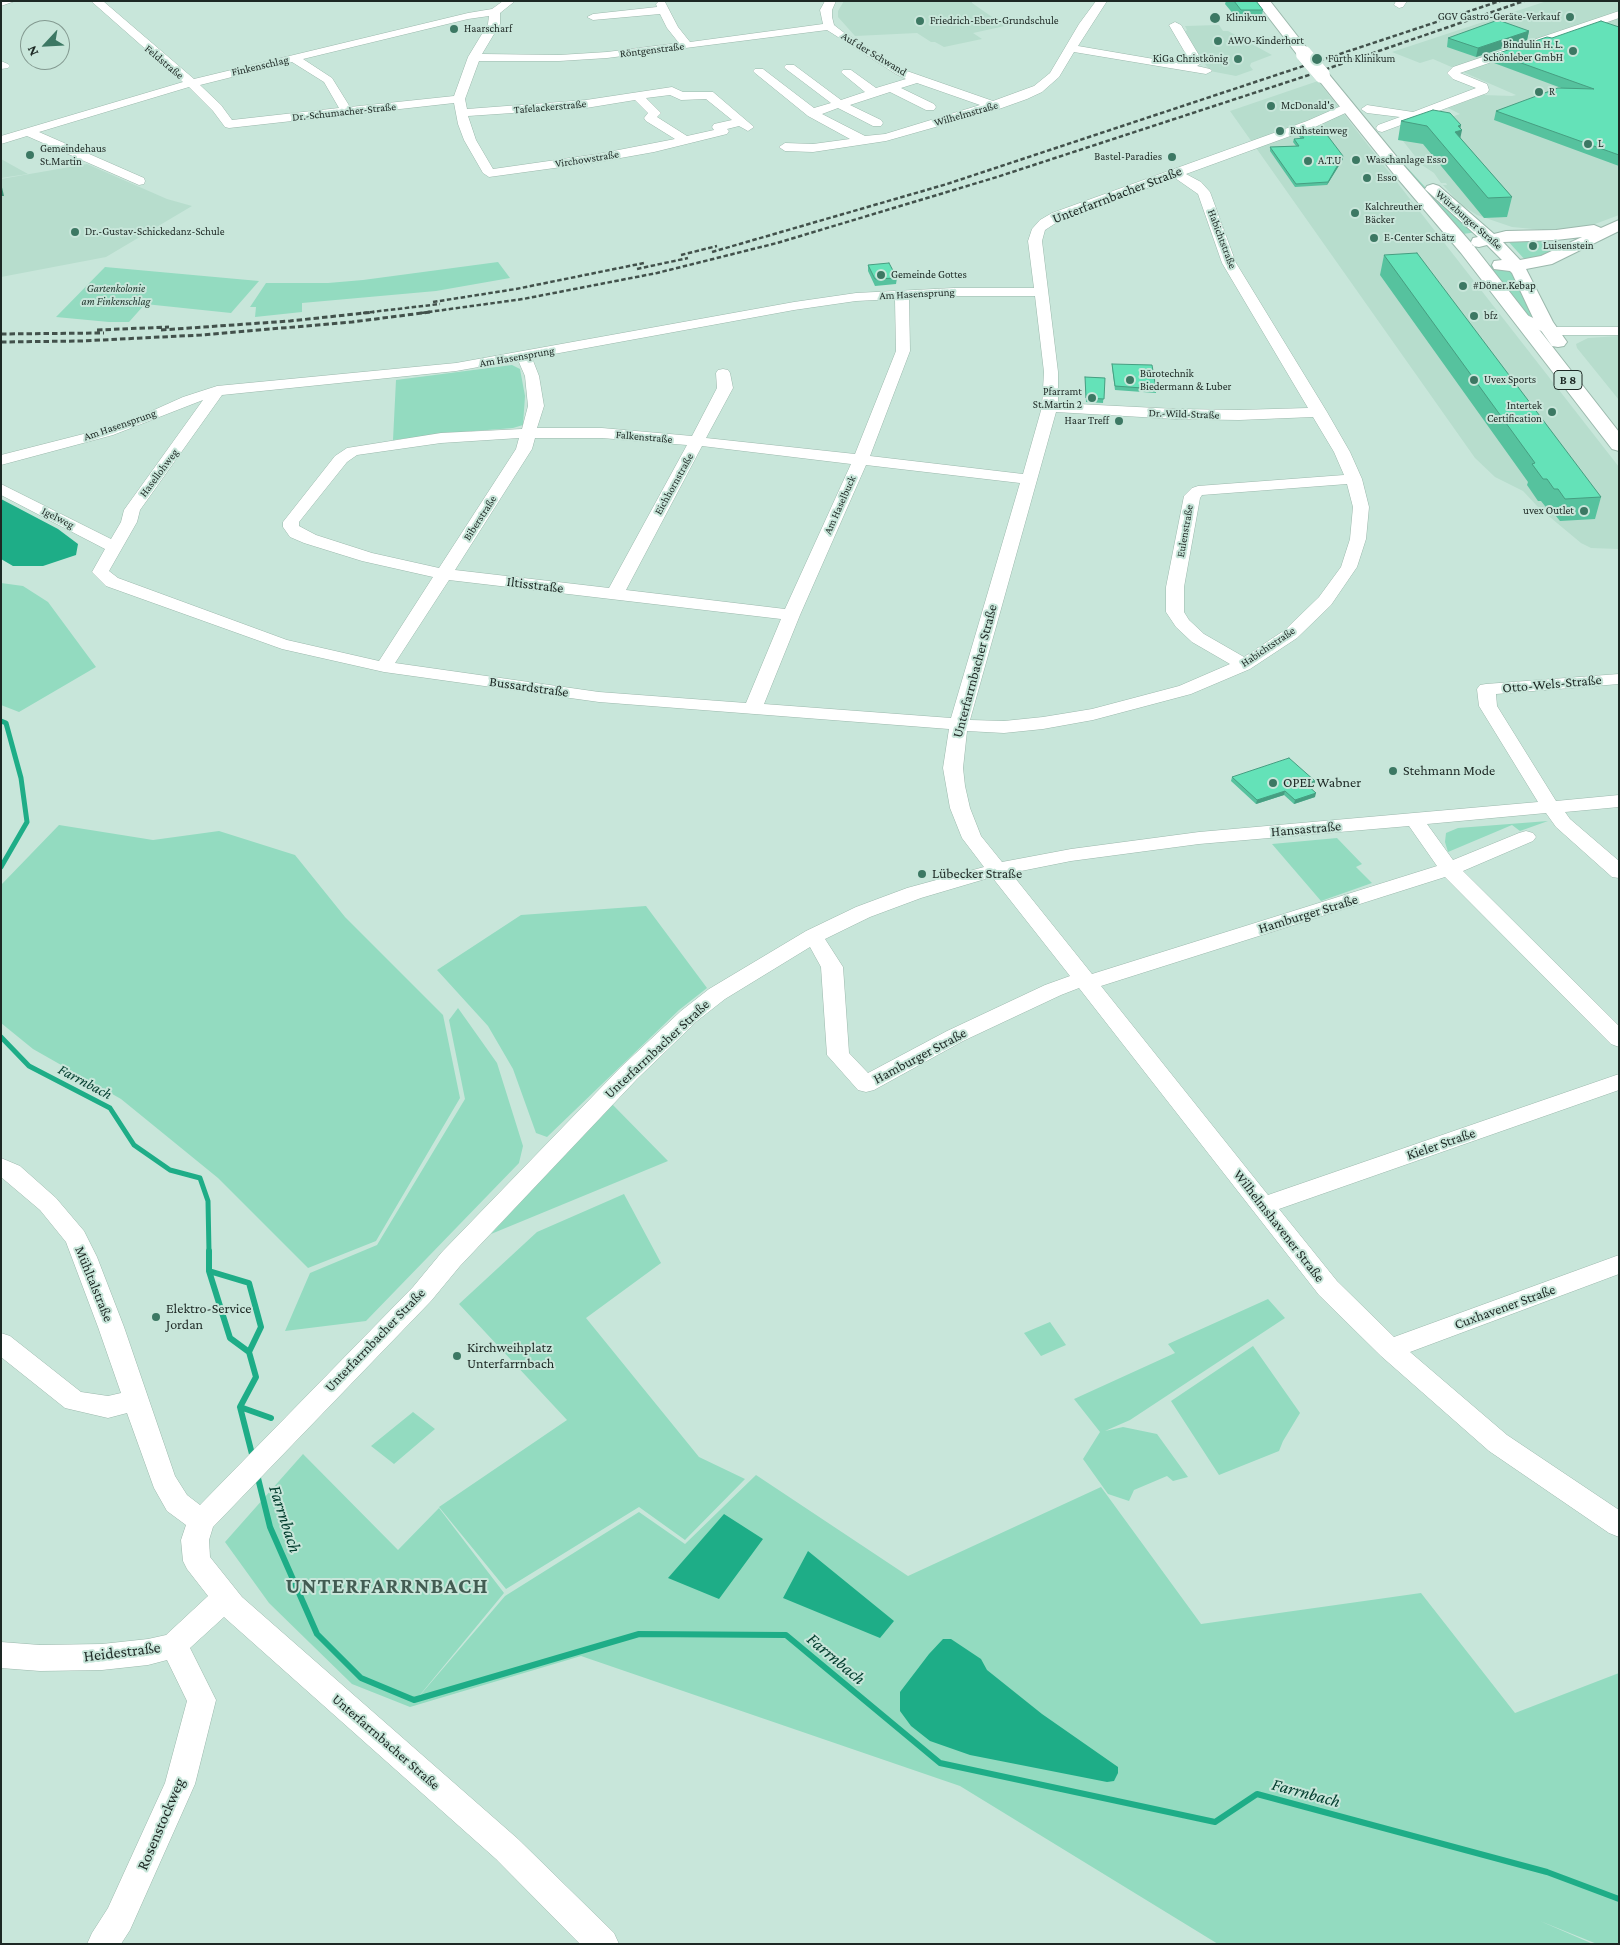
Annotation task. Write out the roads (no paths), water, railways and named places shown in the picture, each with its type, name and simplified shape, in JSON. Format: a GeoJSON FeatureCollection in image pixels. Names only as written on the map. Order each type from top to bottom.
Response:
{"type":"FeatureCollection","features":[{"type":"Feature","properties":{"kind":"main road","name":"Würzburger Straße"},"geometry":{"type":"LineString","coordinates":[[1263,1],[1310,51],[1429,186],[1491,238],[1516,266],[1550,331],[1619,417]]}},
{"type":"Feature","properties":{"kind":"main road","name":"Würzburger Straße"},"geometry":{"type":"LineString","coordinates":[[1278,1],[1310,51]]}},
{"type":"Feature","properties":{"kind":"main road","name":"Würzburger Straße"},"geometry":{"type":"LineString","coordinates":[[1366,116],[1619,445]]}},
{"type":"Feature","properties":{"kind":"main road"},"geometry":{"type":"LineString","coordinates":[[1467,218],[1501,228],[1539,235],[1559,244],[1563,252]]}},
{"type":"Feature","properties":{"kind":"main road"},"geometry":{"type":"LineString","coordinates":[[1617,226],[1536,263],[1516,266],[1490,263],[1470,253],[1479,242],[1491,238],[1574,233],[1617,226]]}},
{"type":"Feature","properties":{"kind":"main road"},"geometry":{"type":"LineString","coordinates":[[1528,288],[1540,272],[1563,252]]}},
{"type":"Feature","properties":{"kind":"street"},"geometry":{"type":"LineString","coordinates":[[1,2],[10,1]]}},
{"type":"Feature","properties":{"kind":"street","name":"Feldstraße"},"geometry":{"type":"LineString","coordinates":[[96,1],[190,83],[217,108],[229,124]]}},
{"type":"Feature","properties":{"kind":"street"},"geometry":{"type":"LineString","coordinates":[[462,113],[459,99],[474,57],[494,24],[495,12],[510,1]]}},
{"type":"Feature","properties":{"kind":"street","name":"Auf der Schwand"},"geometry":{"type":"LineString","coordinates":[[831,1],[826,10],[829,26],[888,65],[917,79],[995,106]]}},
{"type":"Feature","properties":{"kind":"street","name":"Wilhelmstraße"},"geometry":{"type":"LineString","coordinates":[[785,147],[813,148],[886,137],[995,106],[1023,96],[1055,75],[1085,24],[1102,1]]}},
{"type":"Feature","properties":{"kind":"street"},"geometry":{"type":"LineString","coordinates":[[593,17],[662,7],[673,28],[687,46]]}},
{"type":"Feature","properties":{"kind":"street","name":"Finkenschlag"},"geometry":{"type":"LineString","coordinates":[[1,140],[190,83],[468,16],[495,12]]}},
{"type":"Feature","properties":{"kind":"street"},"geometry":{"type":"LineString","coordinates":[[1366,116],[1421,114],[1484,90],[1483,87],[1457,77],[1453,73],[1457,69],[1619,14]]}},
{"type":"Feature","properties":{"kind":"street","name":"Röntgenstraße"},"geometry":{"type":"LineString","coordinates":[[474,57],[559,58],[648,51],[829,26]]}},
{"type":"Feature","properties":{"kind":"street"},"geometry":{"type":"LineString","coordinates":[[1175,26],[1197,62],[1184,67]]}},
{"type":"Feature","properties":{"kind":"street"},"geometry":{"type":"LineString","coordinates":[[1072,48],[1206,71]]}},
{"type":"Feature","properties":{"kind":"street"},"geometry":{"type":"LineString","coordinates":[[293,58],[328,80],[338,94],[346,111]]}},
{"type":"Feature","properties":{"kind":"street"},"geometry":{"type":"LineString","coordinates":[[790,67],[841,105],[876,123]]}},
{"type":"Feature","properties":{"kind":"street"},"geometry":{"type":"LineString","coordinates":[[759,72],[812,113],[864,141]]}},
{"type":"Feature","properties":{"kind":"street"},"geometry":{"type":"LineString","coordinates":[[847,72],[874,92]]}},
{"type":"Feature","properties":{"kind":"street","name":"Auf der Schwand"},"geometry":{"type":"LineString","coordinates":[[812,113],[865,98],[867,94],[917,79]]}},
{"type":"Feature","properties":{"kind":"street","name":"Auf der Schwand"},"geometry":{"type":"LineString","coordinates":[[890,87],[930,107]]}},
{"type":"Feature","properties":{"kind":"street","name":"Tafelackerstraße"},"geometry":{"type":"LineString","coordinates":[[462,113],[551,107],[672,90],[681,96],[709,95]]}},
{"type":"Feature","properties":{"kind":"street","name":"Virchowstraße"},"geometry":{"type":"LineString","coordinates":[[462,113],[470,140],[489,173],[598,158],[723,131],[718,128],[740,122],[709,95]]}},
{"type":"Feature","properties":{"kind":"street"},"geometry":{"type":"LineString","coordinates":[[637,96],[655,113],[650,118],[685,140]]}},
{"type":"Feature","properties":{"kind":"street","name":"Dr.-Schumacher-Straße"},"geometry":{"type":"LineString","coordinates":[[229,124],[459,99]]}},
{"type":"Feature","properties":{"kind":"street"},"geometry":{"type":"LineString","coordinates":[[1366,116],[1388,113],[1421,114]]}},
{"type":"Feature","properties":{"kind":"street","name":"Unterfarrnbacher Straße"},"geometry":{"type":"LineString","coordinates":[[603,1944],[507,1849],[232,1606],[196,1561],[195,1540],[201,1521],[422,1294],[451,1259],[629,1073],[688,1016],[717,994],[813,936],[863,912],[914,892],[995,870],[972,838],[960,808],[953,768],[958,724],[1050,406],[1051,372],[1035,241],[1039,229],[1045,223],[1094,202],[1311,124],[1323,118],[1366,116]]}},
{"type":"Feature","properties":{"kind":"street","name":"Unterfarrnbacher Straße"},"geometry":{"type":"LineString","coordinates":[[1311,124],[1366,116]]}},
{"type":"Feature","properties":{"kind":"street"},"geometry":{"type":"LineString","coordinates":[[28,132],[139,181]]}},
{"type":"Feature","properties":{"kind":"street","name":"Habichtstraße"},"geometry":{"type":"LineString","coordinates":[[958,724],[1004,727],[1043,723],[1094,714],[1184,690],[1244,664],[1291,634],[1325,601],[1349,567],[1358,539],[1361,507],[1354,479],[1342,452],[1229,263],[1204,192],[1176,173]]}},
{"type":"Feature","properties":{"kind":"street","name":"Am Hasensprung"},"geometry":{"type":"LineString","coordinates":[[1,460],[108,432],[150,417],[188,400],[218,391],[397,374],[524,356],[794,306],[856,298],[902,294],[1041,292]]}},
{"type":"Feature","properties":{"kind":"street","name":"Am Haselbuck"},"geometry":{"type":"LineString","coordinates":[[752,710],[861,459],[903,351],[904,320],[902,294]]}},
{"type":"Feature","properties":{"kind":"street","name":"Würzburger Straße"},"geometry":{"type":"LineString","coordinates":[[1518,315],[1550,331]]}},
{"type":"Feature","properties":{"kind":"street"},"geometry":{"type":"LineString","coordinates":[[1550,331],[1619,331]]}},
{"type":"Feature","properties":{"kind":"street","name":"Biberstraße"},"geometry":{"type":"LineString","coordinates":[[384,667],[524,449],[536,406],[532,376],[524,356]]}},
{"type":"Feature","properties":{"kind":"street","name":"Eichhornstraße"},"geometry":{"type":"LineString","coordinates":[[615,594],[725,388],[723,373]]}},
{"type":"Feature","properties":{"kind":"street","name":"Hasellohweg"},"geometry":{"type":"LineString","coordinates":[[112,582],[100,572],[129,522],[132,510],[161,467],[168,461],[218,391]]}},
{"type":"Feature","properties":{"kind":"street","name":"Dr.-Wild-Straße"},"geometry":{"type":"LineString","coordinates":[[1050,406],[1176,414],[1239,415],[1318,412]]}},
{"type":"Feature","properties":{"kind":"street","name":"Falkenstraße"},"geometry":{"type":"LineString","coordinates":[[292,522],[341,459],[353,451],[441,438],[530,433],[602,433],[861,459],[1030,479]]}},
{"type":"Feature","properties":{"kind":"street","name":"Eulenstraße"},"geometry":{"type":"LineString","coordinates":[[1244,664],[1198,638],[1175,612],[1176,587],[1192,496],[1198,491],[1354,479]]}},
{"type":"Feature","properties":{"kind":"street","name":"Igelweg"},"geometry":{"type":"LineString","coordinates":[[1,489],[114,547]]}},
{"type":"Feature","properties":{"kind":"street","name":"Iltisstraße"},"geometry":{"type":"LineString","coordinates":[[292,522],[291,527],[296,533],[310,539],[368,557],[444,574],[792,615]]}},
{"type":"Feature","properties":{"kind":"street","name":"Bussardstraße"},"geometry":{"type":"LineString","coordinates":[[112,582],[282,644],[384,667],[599,697],[958,724]]}},
{"type":"Feature","properties":{"kind":"street","name":"Otto-Wels-Straße"},"geometry":{"type":"LineString","coordinates":[[1550,806],[1488,706],[1486,690],[1619,679]]}},
{"type":"Feature","properties":{"kind":"street","name":"Hansastraße"},"geometry":{"type":"LineString","coordinates":[[995,870],[1137,845],[1619,801]]}},
{"type":"Feature","properties":{"kind":"street"},"geometry":{"type":"LineString","coordinates":[[1550,806],[1563,823],[1619,872]]}},
{"type":"Feature","properties":{"kind":"street"},"geometry":{"type":"LineString","coordinates":[[1414,819],[1449,869],[1619,1039]]}},
{"type":"Feature","properties":{"kind":"street","name":"Hamburger Straße"},"geometry":{"type":"LineString","coordinates":[[813,936],[832,968],[838,1055],[866,1084],[955,1036],[1053,990],[1449,869],[1526,837]]}},
{"type":"Feature","properties":{"kind":"street","name":"Wilhelmshavener Straße"},"geometry":{"type":"LineString","coordinates":[[995,870],[1086,981],[1328,1288],[1390,1349],[1498,1443],[1619,1525]]}},
{"type":"Feature","properties":{"kind":"street","name":"Kieler Straße"},"geometry":{"type":"LineString","coordinates":[[1263,1206],[1619,1082]]}},
{"type":"Feature","properties":{"kind":"street","name":"Mühltalstraße"},"geometry":{"type":"LineString","coordinates":[[1,1166],[12,1172],[48,1204],[75,1237],[85,1257],[111,1327],[163,1480],[178,1503],[201,1521]]}},
{"type":"Feature","properties":{"kind":"street","name":"Cuxhavener Straße"},"geometry":{"type":"LineString","coordinates":[[1390,1349],[1619,1264]]}},
{"type":"Feature","properties":{"kind":"street"},"geometry":{"type":"LineString","coordinates":[[1,1343],[74,1402],[108,1407],[135,1400]]}},
{"type":"Feature","properties":{"kind":"street","name":"Heidestraße"},"geometry":{"type":"LineString","coordinates":[[1,1655],[40,1658],[102,1657],[148,1652],[174,1645],[225,1598]]}},
{"type":"Feature","properties":{"kind":"street","name":"Rosenstockweg"},"geometry":{"type":"LineString","coordinates":[[103,1944],[119,1919],[180,1784],[202,1700],[174,1645]]}},
{"type":"Feature","properties":{"kind":"waterway","name":"Farrnbach"},"geometry":{"type":"LineString","coordinates":[[1,721],[6,723],[21,778],[27,822],[1,867]]}},
{"type":"Feature","properties":{"kind":"waterway","name":"Farrnbach"},"geometry":{"type":"LineString","coordinates":[[1,1037],[29,1066],[110,1108],[134,1145],[170,1170],[200,1178],[208,1201],[209,1252]]}},
{"type":"Feature","properties":{"kind":"waterway","name":"Farrnbach"},"geometry":{"type":"LineString","coordinates":[[209,1252],[209,1271]]}},
{"type":"Feature","properties":{"kind":"waterway","name":"Farrnbach"},"geometry":{"type":"LineString","coordinates":[[209,1271],[249,1283],[261,1327],[249,1352]]}},
{"type":"Feature","properties":{"kind":"waterway","name":"Farrnbach"},"geometry":{"type":"LineString","coordinates":[[209,1271],[230,1338],[249,1352]]}},
{"type":"Feature","properties":{"kind":"waterway","name":"Farrnbach"},"geometry":{"type":"LineString","coordinates":[[240,1407],[256,1377],[249,1352]]}},
{"type":"Feature","properties":{"kind":"waterway"},"geometry":{"type":"LineString","coordinates":[[240,1407],[271,1418]]}},
{"type":"Feature","properties":{"kind":"waterway","name":"Farrnbach"},"geometry":{"type":"LineString","coordinates":[[240,1407],[253,1458]]}},
{"type":"Feature","properties":{"kind":"waterway","name":"Farrnbach"},"geometry":{"type":"LineString","coordinates":[[257,1474],[270,1527],[317,1634],[361,1678],[414,1700],[639,1634],[786,1635],[940,1763],[1215,1822],[1257,1794],[1547,1872],[1619,1899]]}},
{"type":"Feature","properties":{"kind":"railway"},"geometry":{"type":"LineString","coordinates":[[712,252],[947,184],[1500,1]]}},
{"type":"Feature","properties":{"kind":"railway"},"geometry":{"type":"LineString","coordinates":[[421,313],[523,299],[657,273],[777,243],[997,177],[1312,74],[1524,1]]}},
{"type":"Feature","properties":{"kind":"railway"},"geometry":{"type":"LineString","coordinates":[[681,255],[717,246]]}},
{"type":"Feature","properties":{"kind":"railway"},"geometry":{"type":"LineString","coordinates":[[637,269],[688,258]]}},
{"type":"Feature","properties":{"kind":"railway"},"geometry":{"type":"LineString","coordinates":[[433,302],[516,289],[644,263]]}},
{"type":"Feature","properties":{"kind":"railway"},"geometry":{"type":"LineString","coordinates":[[363,313],[440,304]]}},
{"type":"Feature","properties":{"kind":"railway"},"geometry":{"type":"LineString","coordinates":[[161,330],[290,321],[374,312]]}},
{"type":"Feature","properties":{"kind":"railway"},"geometry":{"type":"LineString","coordinates":[[1,342],[81,341],[201,335],[352,322],[430,312]]}},
{"type":"Feature","properties":{"kind":"railway"},"geometry":{"type":"LineString","coordinates":[[97,330],[169,327]]}},
{"type":"Feature","properties":{"kind":"railway"},"geometry":{"type":"LineString","coordinates":[[1,334],[104,333]]}},
{"type":"Feature","properties":{"kind":"place","name":"GGV Gastro-Geräte-Verkauf"},"geometry":{"type":"Point","coordinates":[1570,17]}},
{"type":"Feature","properties":{"kind":"place","name":"Klinikum"},"geometry":{"type":"Point","coordinates":[1215,18]}},
{"type":"Feature","properties":{"kind":"place","name":"Friedrich-Ebert-Grundschule"},"geometry":{"type":"Point","coordinates":[920,21]}},
{"type":"Feature","properties":{"kind":"place","name":"Haarscharf"},"geometry":{"type":"Point","coordinates":[454,29]}},
{"type":"Feature","properties":{"kind":"place","name":"AWO-Kinderhort"},"geometry":{"type":"Point","coordinates":[1218,41]}},
{"type":"Feature","properties":{"kind":"place","name":"Bindulin H. L. Schönleber GmbH"},"geometry":{"type":"Point","coordinates":[1573,51]}},
{"type":"Feature","properties":{"kind":"place","name":"KiGa Christkönig"},"geometry":{"type":"Point","coordinates":[1238,59]}},
{"type":"Feature","properties":{"kind":"place","name":"Fürth Klinikum"},"geometry":{"type":"Point","coordinates":[1317,59]}},
{"type":"Feature","properties":{"kind":"place","name":"R"},"geometry":{"type":"Point","coordinates":[1539,92]}},
{"type":"Feature","properties":{"kind":"place","name":"McDonald's"},"geometry":{"type":"Point","coordinates":[1271,106]}},
{"type":"Feature","properties":{"kind":"place","name":"Ruhsteinweg"},"geometry":{"type":"Point","coordinates":[1280,131]}},
{"type":"Feature","properties":{"kind":"place","name":"L"},"geometry":{"type":"Point","coordinates":[1588,144]}},
{"type":"Feature","properties":{"kind":"place","name":"Gemeindehaus St.Martin"},"geometry":{"type":"Point","coordinates":[30,155]}},
{"type":"Feature","properties":{"kind":"place","name":"Bastel-Paradies"},"geometry":{"type":"Point","coordinates":[1172,157]}},
{"type":"Feature","properties":{"kind":"place","name":"Waschanlage Esso"},"geometry":{"type":"Point","coordinates":[1356,160]}},
{"type":"Feature","properties":{"kind":"place","name":"A.T.U"},"geometry":{"type":"Point","coordinates":[1308,161]}},
{"type":"Feature","properties":{"kind":"place","name":"Esso"},"geometry":{"type":"Point","coordinates":[1367,178]}},
{"type":"Feature","properties":{"kind":"place","name":"Kalchreuther Bäcker"},"geometry":{"type":"Point","coordinates":[1355,213]}},
{"type":"Feature","properties":{"kind":"place","name":"Dr.-Gustav-Schickedanz-Schule"},"geometry":{"type":"Point","coordinates":[75,232]}},
{"type":"Feature","properties":{"kind":"place","name":"E-Center Schätz"},"geometry":{"type":"Point","coordinates":[1374,238]}},
{"type":"Feature","properties":{"kind":"place","name":"Luisenstein"},"geometry":{"type":"Point","coordinates":[1533,246]}},
{"type":"Feature","properties":{"kind":"place","name":"Gemeinde Gottes"},"geometry":{"type":"Point","coordinates":[881,275]}},
{"type":"Feature","properties":{"kind":"place","name":"#Döner.Kebap"},"geometry":{"type":"Point","coordinates":[1463,286]}},
{"type":"Feature","properties":{"kind":"place","name":"bfz"},"geometry":{"type":"Point","coordinates":[1474,316]}},
{"type":"Feature","properties":{"kind":"place","name":"Bürotechnik Biedermann & Luber"},"geometry":{"type":"Point","coordinates":[1130,380]}},
{"type":"Feature","properties":{"kind":"place","name":"Uvex Sports"},"geometry":{"type":"Point","coordinates":[1474,380]}},
{"type":"Feature","properties":{"kind":"place","name":"Pfarramt St.Martin 2"},"geometry":{"type":"Point","coordinates":[1092,398]}},
{"type":"Feature","properties":{"kind":"place","name":"Intertek Certification"},"geometry":{"type":"Point","coordinates":[1552,412]}},
{"type":"Feature","properties":{"kind":"place","name":"Haar Treff"},"geometry":{"type":"Point","coordinates":[1119,421]}},
{"type":"Feature","properties":{"kind":"place","name":"uvex Outlet"},"geometry":{"type":"Point","coordinates":[1584,511]}},
{"type":"Feature","properties":{"kind":"place","name":"Stehmann Mode"},"geometry":{"type":"Point","coordinates":[1393,771]}},
{"type":"Feature","properties":{"kind":"place","name":"OPEL Wabner"},"geometry":{"type":"Point","coordinates":[1273,783]}},
{"type":"Feature","properties":{"kind":"place","name":"Lübecker Straße"},"geometry":{"type":"Point","coordinates":[922,874]}},
{"type":"Feature","properties":{"kind":"place","name":"Elektro-Service Jordan"},"geometry":{"type":"Point","coordinates":[156,1317]}},
{"type":"Feature","properties":{"kind":"place","name":"Kirchweihplatz Unterfarrnbach"},"geometry":{"type":"Point","coordinates":[457,1356]}},
{"type":"Feature","properties":{"kind":"district","name":"UNTERFARRNBACH"},"geometry":{"type":"Point","coordinates":[387,1586]}},
{"type":"Feature","properties":{"kind":"park label","name":"Gartenkolonie am Finkenschlag"},"geometry":{"type":"Point","coordinates":[116,295]}}]}
